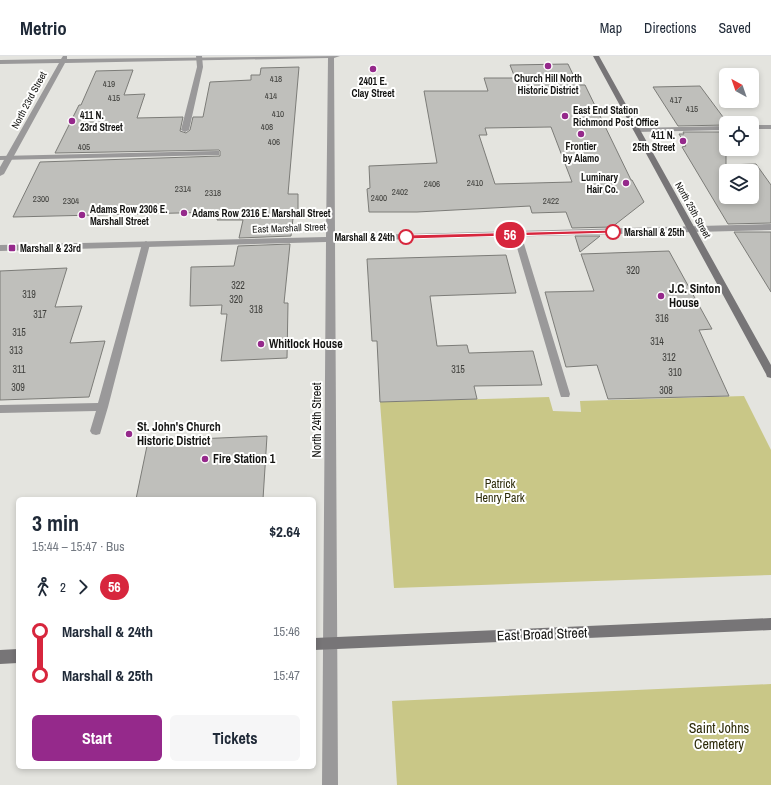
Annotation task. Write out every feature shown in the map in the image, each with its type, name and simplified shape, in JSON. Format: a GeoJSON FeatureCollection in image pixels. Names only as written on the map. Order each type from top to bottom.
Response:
{"type":"FeatureCollection","features":[{"type":"Feature","properties":{"kind":"main road","name":"North 25th Street"},"geometry":{"type":"LineString","coordinates":[[596,56],[771,374]]}},
{"type":"Feature","properties":{"kind":"main road","name":"East Broad Street"},"geometry":{"type":"LineString","coordinates":[[316,644],[771,624]]}},
{"type":"Feature","properties":{"kind":"main road"},"geometry":{"type":"LineString","coordinates":[[0,657],[16,656]]}},
{"type":"Feature","properties":{"kind":"street","name":"North 24th Street"},"geometry":{"type":"LineString","coordinates":[[330,785],[331,56]]}},
{"type":"Feature","properties":{"kind":"street"},"geometry":{"type":"LineString","coordinates":[[0,62],[63,59],[338,56]]}},
{"type":"Feature","properties":{"kind":"street"},"geometry":{"type":"LineString","coordinates":[[185,130],[200,67],[199,57]]}},
{"type":"Feature","properties":{"kind":"street","name":"North 23rd Street"},"geometry":{"type":"LineString","coordinates":[[0,174],[63,59]]}},
{"type":"Feature","properties":{"kind":"street"},"geometry":{"type":"LineString","coordinates":[[759,127],[771,127]]}},
{"type":"Feature","properties":{"kind":"street"},"geometry":{"type":"LineString","coordinates":[[637,130],[719,128]]}},
{"type":"Feature","properties":{"kind":"street"},"geometry":{"type":"LineString","coordinates":[[0,158],[216,153]]}},
{"type":"Feature","properties":{"kind":"street","name":"East Marshall Street"},"geometry":{"type":"LineString","coordinates":[[0,248],[771,227]]}},
{"type":"Feature","properties":{"kind":"street"},"geometry":{"type":"LineString","coordinates":[[517,234],[564,394]]}},
{"type":"Feature","properties":{"kind":"street"},"geometry":{"type":"LineString","coordinates":[[96,431],[146,244]]}},
{"type":"Feature","properties":{"kind":"street"},"geometry":{"type":"LineString","coordinates":[[0,409],[103,407]]}},
{"type":"Feature","properties":{"kind":"green space","name":"Patrick Henry Park"},"geometry":{"type":"Polygon","coordinates":[[[744,396],[771,450],[771,575],[394,588],[380,402],[549,397],[553,411],[581,412],[580,401],[744,396]]]}},
{"type":"Feature","properties":{"kind":"green space","name":"Saint Johns Cemetery"},"geometry":{"type":"Polygon","coordinates":[[[771,684],[771,785],[397,785],[392,701],[771,684]]]}},
{"type":"Feature","properties":{"kind":"building"},"geometry":{"type":"Polygon","coordinates":[[[568,64],[578,85],[585,85],[631,180],[644,202],[612,227],[572,228],[566,212],[532,213],[530,206],[417,212],[369,212],[367,189],[370,188],[369,166],[437,163],[424,91],[488,91],[484,78],[515,78],[510,65],[568,64]],[[551,127],[485,128],[487,135],[479,135],[495,184],[572,182],[551,127]]]}},
{"type":"Feature","properties":{"kind":"building"},"geometry":{"type":"Polygon","coordinates":[[[299,67],[288,194],[298,194],[298,218],[293,218],[291,236],[239,238],[243,220],[217,220],[219,212],[13,217],[40,162],[220,156],[219,150],[55,153],[79,105],[81,105],[96,71],[133,70],[124,95],[145,94],[137,118],[183,117],[180,131],[186,133],[190,130],[193,117],[203,117],[210,82],[251,80],[251,75],[260,75],[261,68],[299,67]]]}},
{"type":"Feature","properties":{"kind":"building"},"geometry":{"type":"Polygon","coordinates":[[[700,86],[722,116],[719,116],[719,125],[678,126],[653,87],[700,86]]]}},
{"type":"Feature","properties":{"kind":"building"},"geometry":{"type":"Polygon","coordinates":[[[683,132],[719,132],[719,156],[726,156],[726,164],[719,164],[719,204],[759,204],[759,168],[771,185],[771,223],[728,224],[682,147],[686,146],[679,134],[684,134],[683,132]]]}},
{"type":"Feature","properties":{"kind":"building"},"geometry":{"type":"Polygon","coordinates":[[[734,232],[771,232],[771,292],[734,232]]]}},
{"type":"Feature","properties":{"kind":"building"},"geometry":{"type":"Polygon","coordinates":[[[575,236],[600,236],[580,252],[575,236]]]}},
{"type":"Feature","properties":{"kind":"building"},"geometry":{"type":"Polygon","coordinates":[[[290,244],[284,303],[288,303],[287,358],[221,361],[227,314],[221,314],[222,305],[190,306],[191,267],[234,266],[238,246],[290,244]]]}},
{"type":"Feature","properties":{"kind":"building"},"geometry":{"type":"Polygon","coordinates":[[[669,251],[712,329],[699,330],[729,396],[608,399],[597,365],[566,367],[545,292],[594,291],[581,254],[669,251]]]}},
{"type":"Feature","properties":{"kind":"building"},"geometry":{"type":"Polygon","coordinates":[[[506,255],[516,293],[430,296],[437,346],[467,345],[469,353],[533,351],[542,385],[474,386],[477,399],[380,402],[377,341],[372,341],[367,259],[506,255]]]}},
{"type":"Feature","properties":{"kind":"building"},"geometry":{"type":"Polygon","coordinates":[[[67,268],[55,307],[82,306],[70,343],[105,341],[89,397],[0,400],[0,271],[67,268]]]}},
{"type":"Feature","properties":{"kind":"building","name":"Fire Station 1"},"geometry":{"type":"Polygon","coordinates":[[[267,436],[263,497],[136,497],[148,441],[267,436]]]}},
{"type":"Feature","properties":{"kind":"bus line","name":"56"},"geometry":{"type":"LineString","coordinates":[[406,237],[613,232]]}},
{"type":"Feature","properties":{"kind":"place","name":"Church Hill North Historic District"},"geometry":{"type":"Point","coordinates":[548,66]}},
{"type":"Feature","properties":{"kind":"place","name":"2401 E. Clay Street"},"geometry":{"type":"Point","coordinates":[373,69]}},
{"type":"Feature","properties":{"kind":"place","name":"East End Station Richmond Post Office"},"geometry":{"type":"Point","coordinates":[565,116]}},
{"type":"Feature","properties":{"kind":"place","name":"411 N. 23rd Street"},"geometry":{"type":"Point","coordinates":[72,121]}},
{"type":"Feature","properties":{"kind":"place","name":"Frontier by Alamo"},"geometry":{"type":"Point","coordinates":[581,134]}},
{"type":"Feature","properties":{"kind":"place","name":"411 N. 25th Street"},"geometry":{"type":"Point","coordinates":[683,141]}},
{"type":"Feature","properties":{"kind":"place","name":"Luminary Hair Co."},"geometry":{"type":"Point","coordinates":[626,183]}},
{"type":"Feature","properties":{"kind":"place","name":"Adams Row 2316 E. Marshall Street"},"geometry":{"type":"Point","coordinates":[184,213]}},
{"type":"Feature","properties":{"kind":"place","name":"Adams Row 2306 E. Marshall Street"},"geometry":{"type":"Point","coordinates":[82,215]}},
{"type":"Feature","properties":{"kind":"place","name":"Marshall & 25th"},"geometry":{"type":"Point","coordinates":[613,232]}},
{"type":"Feature","properties":{"kind":"place","name":"Marshall & 24th"},"geometry":{"type":"Point","coordinates":[406,237]}},
{"type":"Feature","properties":{"kind":"place","name":"Marshall & 23rd"},"geometry":{"type":"Point","coordinates":[12,248]}},
{"type":"Feature","properties":{"kind":"place","name":"J.C. Sinton House"},"geometry":{"type":"Point","coordinates":[661,296]}},
{"type":"Feature","properties":{"kind":"place","name":"Whitlock House"},"geometry":{"type":"Point","coordinates":[261,344]}},
{"type":"Feature","properties":{"kind":"place","name":"St. John's Church Historic District"},"geometry":{"type":"Point","coordinates":[129,434]}},
{"type":"Feature","properties":{"kind":"place","name":"Fire Station 1"},"geometry":{"type":"Point","coordinates":[205,459]}}]}
